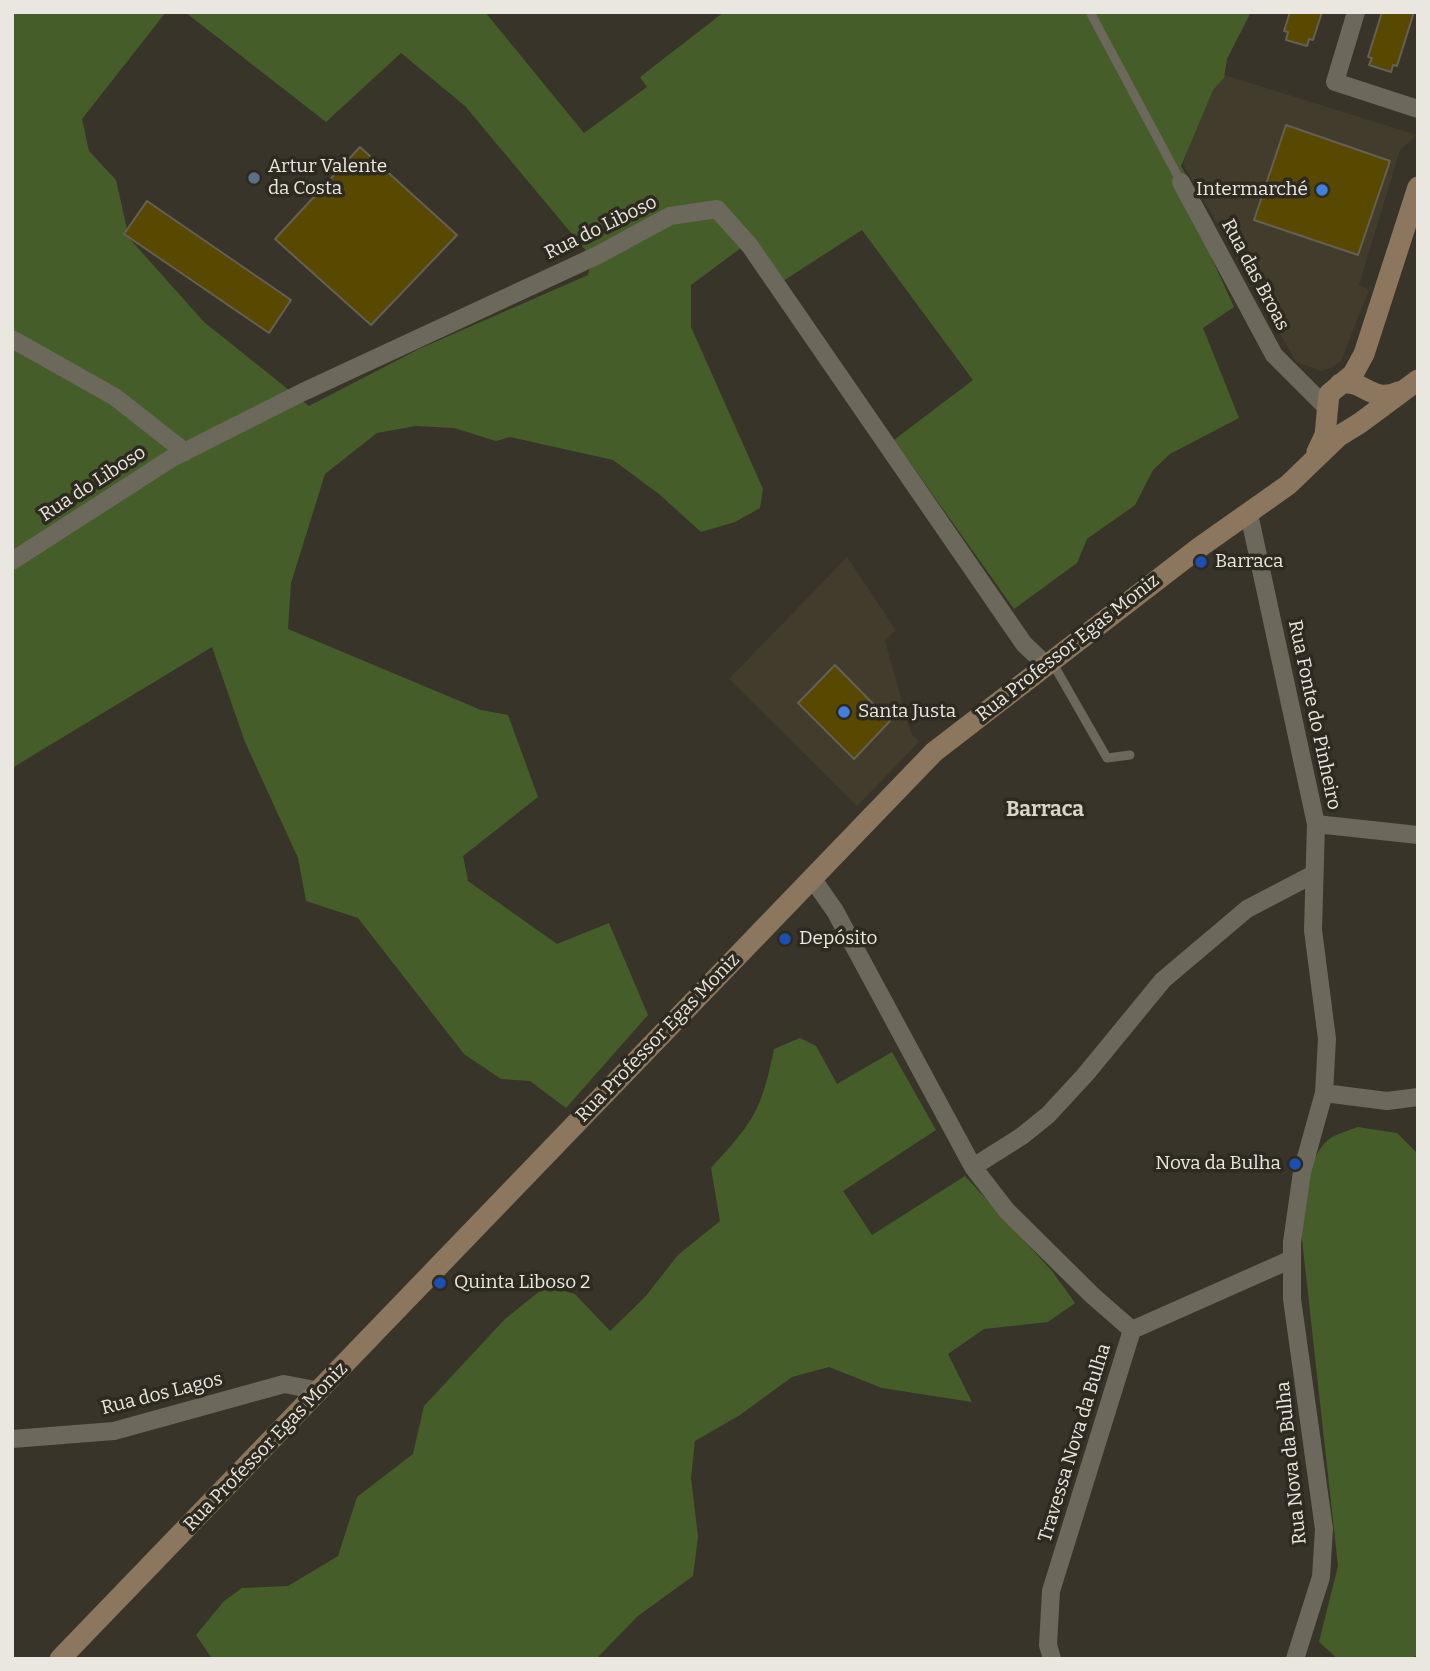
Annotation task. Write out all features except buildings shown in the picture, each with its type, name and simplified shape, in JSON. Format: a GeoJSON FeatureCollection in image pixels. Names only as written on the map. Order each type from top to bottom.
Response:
{"type":"FeatureCollection","features":[{"type":"Feature","properties":{"kind":"main road"},"geometry":{"type":"LineString","coordinates":[[1364,354],[1362,373],[1371,404],[1360,422],[1333,421],[1326,408],[1329,394],[1353,374],[1364,354],[1418,187]]}},
{"type":"Feature","properties":{"kind":"main road"},"geometry":{"type":"LineString","coordinates":[[1340,384],[1354,383],[1380,396],[1410,385]]}},
{"type":"Feature","properties":{"kind":"main road","name":"Rua Professor Egas Moniz"},"geometry":{"type":"LineString","coordinates":[[60,1659],[934,751],[1200,547],[1304,471],[1331,442],[1410,385]]}},
{"type":"Feature","properties":{"kind":"main road","name":"Rua Professor Egas Moniz"},"geometry":{"type":"LineString","coordinates":[[1304,471],[1325,435],[1326,408]]}},
{"type":"Feature","properties":{"kind":"street"},"geometry":{"type":"LineString","coordinates":[[1356,12],[1335,82],[1418,108]]}},
{"type":"Feature","properties":{"kind":"street","name":"Rua das Broas"},"geometry":{"type":"LineString","coordinates":[[1181,182],[1274,355],[1326,408]]}},
{"type":"Feature","properties":{"kind":"street","name":"Rua do Liboso"},"geometry":{"type":"LineString","coordinates":[[12,561],[185,452],[303,392],[598,255],[670,216],[717,209],[750,246],[1024,644],[1046,665]]}},
{"type":"Feature","properties":{"kind":"street"},"geometry":{"type":"LineString","coordinates":[[12,339],[115,397],[185,452]]}},
{"type":"Feature","properties":{"kind":"street"},"geometry":{"type":"LineString","coordinates":[[1300,383],[1325,386],[1340,384]]}},
{"type":"Feature","properties":{"kind":"street","name":"Rua Fonte do Pinheiro"},"geometry":{"type":"LineString","coordinates":[[1248,514],[1316,824],[1313,930],[1326,1039],[1324,1094]]}},
{"type":"Feature","properties":{"kind":"street"},"geometry":{"type":"LineString","coordinates":[[1316,824],[1418,835]]}},
{"type":"Feature","properties":{"kind":"street"},"geometry":{"type":"LineString","coordinates":[[973,1167],[1022,1136],[1048,1115],[1085,1076],[1163,981],[1247,909],[1314,874]]}},
{"type":"Feature","properties":{"kind":"street"},"geometry":{"type":"LineString","coordinates":[[812,878],[835,911],[973,1167],[1007,1211],[1132,1330]]}},
{"type":"Feature","properties":{"kind":"street"},"geometry":{"type":"LineString","coordinates":[[1292,1259],[1302,1172],[1324,1094],[1387,1101],[1418,1097]]}},
{"type":"Feature","properties":{"kind":"street","name":"Travessa Nova da Bulha"},"geometry":{"type":"LineString","coordinates":[[1052,1659],[1048,1645],[1051,1591],[1132,1330],[1292,1259]]}},
{"type":"Feature","properties":{"kind":"street","name":"Rua Nova da Bulha"},"geometry":{"type":"LineString","coordinates":[[1292,1259],[1292,1299],[1324,1529],[1321,1577],[1295,1659]]}},
{"type":"Feature","properties":{"kind":"street","name":"Rua dos Lagos"},"geometry":{"type":"LineString","coordinates":[[12,1439],[114,1431],[284,1384],[320,1391]]}},
{"type":"Feature","properties":{"kind":"lane"},"geometry":{"type":"LineString","coordinates":[[1090,12],[1181,182]]}},
{"type":"Feature","properties":{"kind":"lane"},"geometry":{"type":"LineString","coordinates":[[1046,665],[1056,669],[1107,758],[1130,755]]}},
{"type":"Feature","properties":{"kind":"shaded area"},"geometry":{"type":"Polygon","coordinates":[[[1215,72],[1417,135],[1400,150],[1359,285],[1369,290],[1341,361],[1331,368],[1321,371],[1296,362],[1183,164],[1215,72]]]}},
{"type":"Feature","properties":{"kind":"shaded area"},"geometry":{"type":"Polygon","coordinates":[[[847,557],[896,630],[885,641],[911,733],[919,742],[857,806],[729,679],[847,557]]]}},
{"type":"Feature","properties":{"kind":"green space"},"geometry":{"type":"Polygon","coordinates":[[[12,12],[166,12],[82,119],[89,151],[116,180],[129,238],[204,322],[309,406],[419,349],[588,275],[592,258],[465,106],[401,53],[326,122],[185,12],[485,12],[584,133],[647,87],[640,77],[724,12],[1251,12],[1227,59],[1224,78],[1213,90],[1181,166],[1214,225],[1208,250],[1234,307],[1203,328],[1239,418],[1170,454],[1153,470],[1135,505],[1087,539],[1077,563],[1014,609],[894,440],[973,380],[862,230],[780,283],[753,239],[691,285],[691,327],[763,489],[760,508],[735,522],[701,532],[659,494],[613,460],[510,437],[496,441],[454,428],[416,426],[377,433],[325,474],[291,583],[288,629],[481,710],[508,715],[538,797],[463,856],[468,881],[557,944],[609,923],[648,1015],[566,1108],[530,1081],[501,1079],[464,1054],[358,918],[306,901],[298,858],[245,742],[212,647],[12,768],[12,12]]]}},
{"type":"Feature","properties":{"kind":"green space"},"geometry":{"type":"Polygon","coordinates":[[[800,1038],[816,1046],[837,1084],[892,1052],[936,1130],[843,1191],[872,1235],[965,1176],[1052,1271],[1075,1303],[1048,1322],[984,1329],[948,1354],[972,1402],[882,1388],[829,1367],[792,1377],[740,1415],[695,1441],[691,1478],[698,1537],[693,1576],[638,1616],[596,1659],[211,1657],[196,1635],[224,1601],[242,1588],[288,1586],[338,1556],[357,1497],[413,1454],[424,1406],[505,1319],[540,1291],[557,1289],[575,1294],[610,1331],[645,1297],[678,1255],[720,1221],[711,1168],[754,1114],[765,1088],[774,1049],[800,1038]]]}},
{"type":"Feature","properties":{"kind":"green space"},"geometry":{"type":"Polygon","coordinates":[[[1358,1127],[1397,1133],[1418,1154],[1418,1655],[1409,1659],[1338,1659],[1319,1642],[1338,1566],[1302,1239],[1307,1184],[1316,1156],[1332,1137],[1358,1127]]]}},
{"type":"Feature","properties":{"kind":"place","name":"Artur Valente da Costa"},"geometry":{"type":"Point","coordinates":[254,178]}},
{"type":"Feature","properties":{"kind":"place","name":"Intermarché"},"geometry":{"type":"Point","coordinates":[1322,190]}},
{"type":"Feature","properties":{"kind":"place","name":"Barraca"},"geometry":{"type":"Point","coordinates":[1201,562]}},
{"type":"Feature","properties":{"kind":"place","name":"Santa Justa"},"geometry":{"type":"Point","coordinates":[844,712]}},
{"type":"Feature","properties":{"kind":"place","name":"Depósito"},"geometry":{"type":"Point","coordinates":[785,939]}},
{"type":"Feature","properties":{"kind":"place","name":"Nova da Bulha"},"geometry":{"type":"Point","coordinates":[1295,1164]}},
{"type":"Feature","properties":{"kind":"place","name":"Quinta Liboso 2"},"geometry":{"type":"Point","coordinates":[440,1283]}},
{"type":"Feature","properties":{"kind":"district","name":"Barraca"},"geometry":{"type":"Point","coordinates":[1045,810]}}]}
